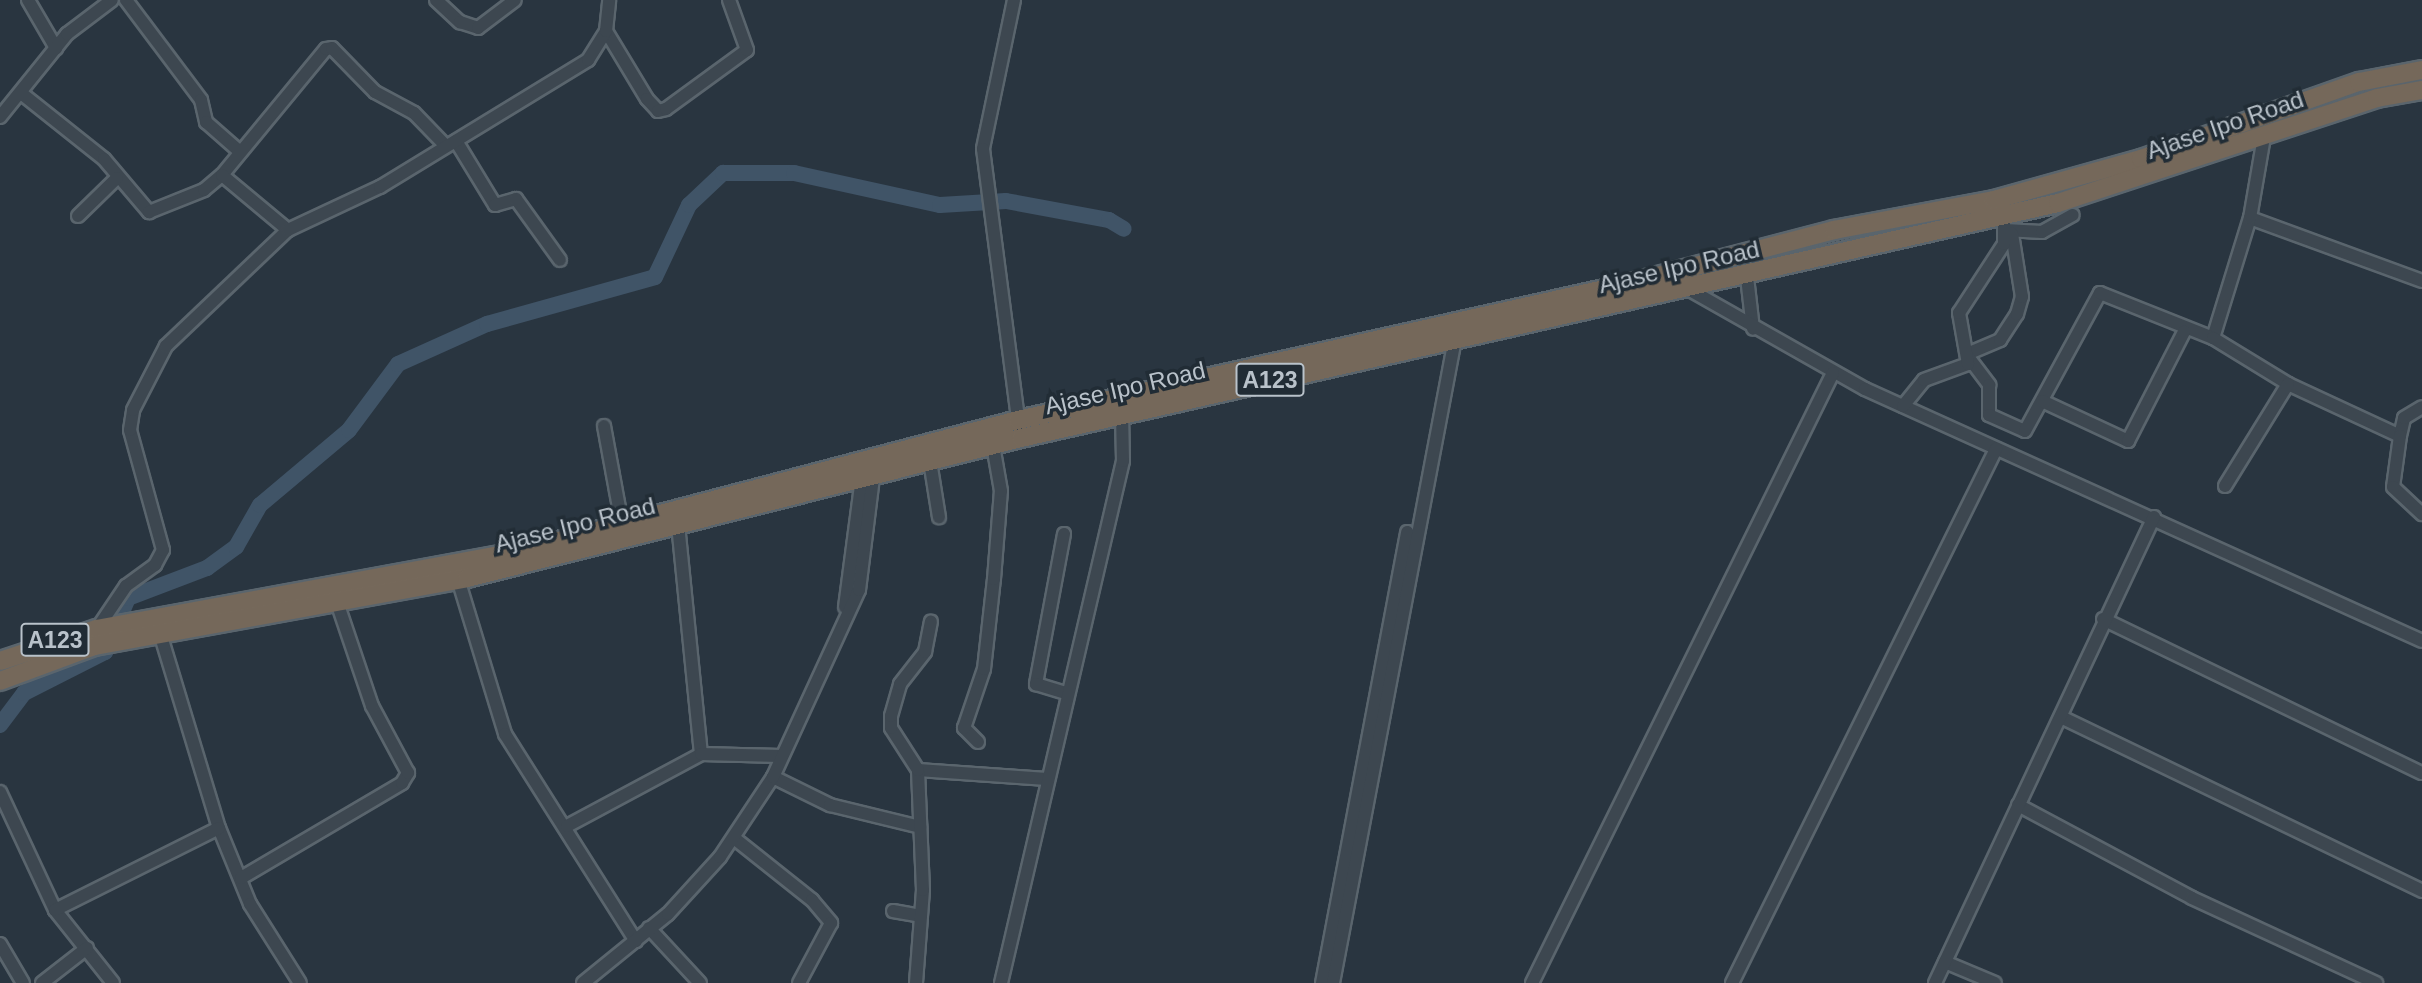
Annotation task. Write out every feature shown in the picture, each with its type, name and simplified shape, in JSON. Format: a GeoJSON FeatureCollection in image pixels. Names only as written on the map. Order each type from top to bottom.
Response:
{"type":"FeatureCollection","features":[{"type":"Feature","properties":{"kind":"highway","name":"Ajase Ipo Road"},"geometry":{"type":"LineString","coordinates":[[0,681],[135,622],[379,585],[458,579],[678,524],[1019,429],[1627,285],[1834,230],[1994,200],[2115,167],[2358,82],[2422,70]]}},
{"type":"Feature","properties":{"kind":"highway","name":"Ajase Ipo Road"},"geometry":{"type":"LineString","coordinates":[[0,662],[103,636],[160,632],[337,599],[379,585],[622,524],[869,471],[930,461],[993,445],[1019,429],[1122,414],[1455,339],[1747,277],[2007,226],[2264,137],[2422,90]]}},
{"type":"Feature","properties":{"kind":"highway"},"geometry":{"type":"LineString","coordinates":[[2115,167],[2121,186]]}},
{"type":"Feature","properties":{"kind":"street"},"geometry":{"type":"LineString","coordinates":[[28,0],[55,48]]}},
{"type":"Feature","properties":{"kind":"street"},"geometry":{"type":"LineString","coordinates":[[0,117],[55,48],[112,0]]}},
{"type":"Feature","properties":{"kind":"street"},"geometry":{"type":"LineString","coordinates":[[126,0],[201,100],[206,122],[239,151]]}},
{"type":"Feature","properties":{"kind":"street"},"geometry":{"type":"LineString","coordinates":[[436,0],[460,22],[478,28],[515,0]]}},
{"type":"Feature","properties":{"kind":"street"},"geometry":{"type":"LineString","coordinates":[[103,636],[126,586],[155,565],[163,550],[132,448],[133,410],[166,346],[288,230],[380,187],[588,60],[606,31],[609,0]]}},
{"type":"Feature","properties":{"kind":"street"},"geometry":{"type":"LineString","coordinates":[[606,31],[646,99],[658,111],[666,109],[747,50],[729,0]]}},
{"type":"Feature","properties":{"kind":"street"},"geometry":{"type":"LineString","coordinates":[[1014,0],[983,149],[986,192],[1019,429]]}},
{"type":"Feature","properties":{"kind":"street"},"geometry":{"type":"LineString","coordinates":[[21,93],[104,159],[117,178],[149,212],[204,190],[222,175],[239,151],[332,48],[375,92],[414,113],[450,143],[495,205],[516,199],[559,260]]}},
{"type":"Feature","properties":{"kind":"street"},"geometry":{"type":"LineString","coordinates":[[2213,338],[2250,218],[2264,137]]}},
{"type":"Feature","properties":{"kind":"street"},"geometry":{"type":"LineString","coordinates":[[222,175],[288,230]]}},
{"type":"Feature","properties":{"kind":"street"},"geometry":{"type":"LineString","coordinates":[[78,216],[117,178]]}},
{"type":"Feature","properties":{"kind":"street"},"geometry":{"type":"LineString","coordinates":[[2007,226],[2042,232],[2073,215]]}},
{"type":"Feature","properties":{"kind":"street"},"geometry":{"type":"LineString","coordinates":[[2250,218],[2422,281]]}},
{"type":"Feature","properties":{"kind":"street"},"geometry":{"type":"LineString","coordinates":[[2007,226],[2000,253],[1959,313],[1968,356],[1989,385],[1989,415],[2025,431],[2095,293],[2184,332],[2213,338],[2288,384],[2400,436]]}},
{"type":"Feature","properties":{"kind":"street"},"geometry":{"type":"LineString","coordinates":[[1903,406],[1924,380],[1965,368],[1968,356],[2000,340],[2017,314],[2022,297],[2007,226]]}},
{"type":"Feature","properties":{"kind":"street"},"geometry":{"type":"LineString","coordinates":[[1747,277],[1753,329]]}},
{"type":"Feature","properties":{"kind":"street"},"geometry":{"type":"LineString","coordinates":[[1690,290],[1753,329],[1833,373],[2422,641]]}},
{"type":"Feature","properties":{"kind":"street"},"geometry":{"type":"LineString","coordinates":[[2042,401],[2128,441],[2184,332]]}},
{"type":"Feature","properties":{"kind":"street"},"geometry":{"type":"LineString","coordinates":[[1333,983],[1455,339]]}},
{"type":"Feature","properties":{"kind":"street"},"geometry":{"type":"LineString","coordinates":[[1322,983],[1438,380],[1432,344]]}},
{"type":"Feature","properties":{"kind":"street"},"geometry":{"type":"LineString","coordinates":[[1532,983],[1833,373]]}},
{"type":"Feature","properties":{"kind":"street"},"geometry":{"type":"LineString","coordinates":[[2225,486],[2288,384]]}},
{"type":"Feature","properties":{"kind":"street"},"geometry":{"type":"LineString","coordinates":[[2422,407],[2404,418],[2393,486],[2422,514]]}},
{"type":"Feature","properties":{"kind":"street"},"geometry":{"type":"LineString","coordinates":[[1001,983],[1066,693],[1123,461],[1122,414]]}},
{"type":"Feature","properties":{"kind":"street"},"geometry":{"type":"LineString","coordinates":[[604,426],[622,524]]}},
{"type":"Feature","properties":{"kind":"street"},"geometry":{"type":"LineString","coordinates":[[978,742],[964,728],[984,668],[995,579],[1001,491],[993,445]]}},
{"type":"Feature","properties":{"kind":"street"},"geometry":{"type":"LineString","coordinates":[[1732,983],[1996,449]]}},
{"type":"Feature","properties":{"kind":"street"},"geometry":{"type":"LineString","coordinates":[[930,461],[939,517]]}},
{"type":"Feature","properties":{"kind":"street"},"geometry":{"type":"LineString","coordinates":[[585,982],[636,941],[734,838],[773,777],[831,651],[856,562],[869,471]]}},
{"type":"Feature","properties":{"kind":"street"},"geometry":{"type":"LineString","coordinates":[[1935,983],[2018,805],[2063,718],[2103,619],[2154,517]]}},
{"type":"Feature","properties":{"kind":"street"},"geometry":{"type":"LineString","coordinates":[[678,524],[701,754]]}},
{"type":"Feature","properties":{"kind":"street"},"geometry":{"type":"LineString","coordinates":[[1064,534],[1036,684],[1066,693]]}},
{"type":"Feature","properties":{"kind":"street"},"geometry":{"type":"LineString","coordinates":[[458,579],[505,734],[566,826],[615,916],[636,941]]}},
{"type":"Feature","properties":{"kind":"street"},"geometry":{"type":"LineString","coordinates":[[241,878],[402,783],[408,773],[372,706],[337,599]]}},
{"type":"Feature","properties":{"kind":"street"},"geometry":{"type":"LineString","coordinates":[[2103,619],[2422,773]]}},
{"type":"Feature","properties":{"kind":"street"},"geometry":{"type":"LineString","coordinates":[[916,983],[921,916],[918,770],[891,728],[891,716],[900,684],[925,652],[931,622]]}},
{"type":"Feature","properties":{"kind":"street"},"geometry":{"type":"LineString","coordinates":[[160,632],[219,828],[241,878],[300,983]]}},
{"type":"Feature","properties":{"kind":"street"},"geometry":{"type":"LineString","coordinates":[[2063,718],[2422,891]]}},
{"type":"Feature","properties":{"kind":"street"},"geometry":{"type":"LineString","coordinates":[[566,826],[701,754],[781,755]]}},
{"type":"Feature","properties":{"kind":"street"},"geometry":{"type":"LineString","coordinates":[[918,770],[1047,779]]}},
{"type":"Feature","properties":{"kind":"street"},"geometry":{"type":"LineString","coordinates":[[773,777],[830,805],[920,827]]}},
{"type":"Feature","properties":{"kind":"street"},"geometry":{"type":"LineString","coordinates":[[0,792],[55,910],[113,983]]}},
{"type":"Feature","properties":{"kind":"street"},"geometry":{"type":"LineString","coordinates":[[2018,805],[2192,898],[2376,983]]}},
{"type":"Feature","properties":{"kind":"street"},"geometry":{"type":"LineString","coordinates":[[55,910],[219,828]]}},
{"type":"Feature","properties":{"kind":"street"},"geometry":{"type":"LineString","coordinates":[[734,838],[812,900],[831,923],[799,983]]}},
{"type":"Feature","properties":{"kind":"street"},"geometry":{"type":"LineString","coordinates":[[893,911],[921,916]]}},
{"type":"Feature","properties":{"kind":"street"},"geometry":{"type":"LineString","coordinates":[[649,928],[700,983]]}},
{"type":"Feature","properties":{"kind":"street"},"geometry":{"type":"LineString","coordinates":[[0,944],[23,983]]}},
{"type":"Feature","properties":{"kind":"street"},"geometry":{"type":"LineString","coordinates":[[43,983],[87,948]]}},
{"type":"Feature","properties":{"kind":"street"},"geometry":{"type":"LineString","coordinates":[[1945,962],[1995,983]]}},
{"type":"Feature","properties":{"kind":"waterway"},"geometry":{"type":"LineString","coordinates":[[0,725],[24,693],[105,652],[128,598],[207,568],[236,547],[260,505],[349,430],[398,364],[487,324],[655,277],[689,205],[723,173],[794,173],[940,205],[1006,201],[1109,220],[1124,229]]}}]}
